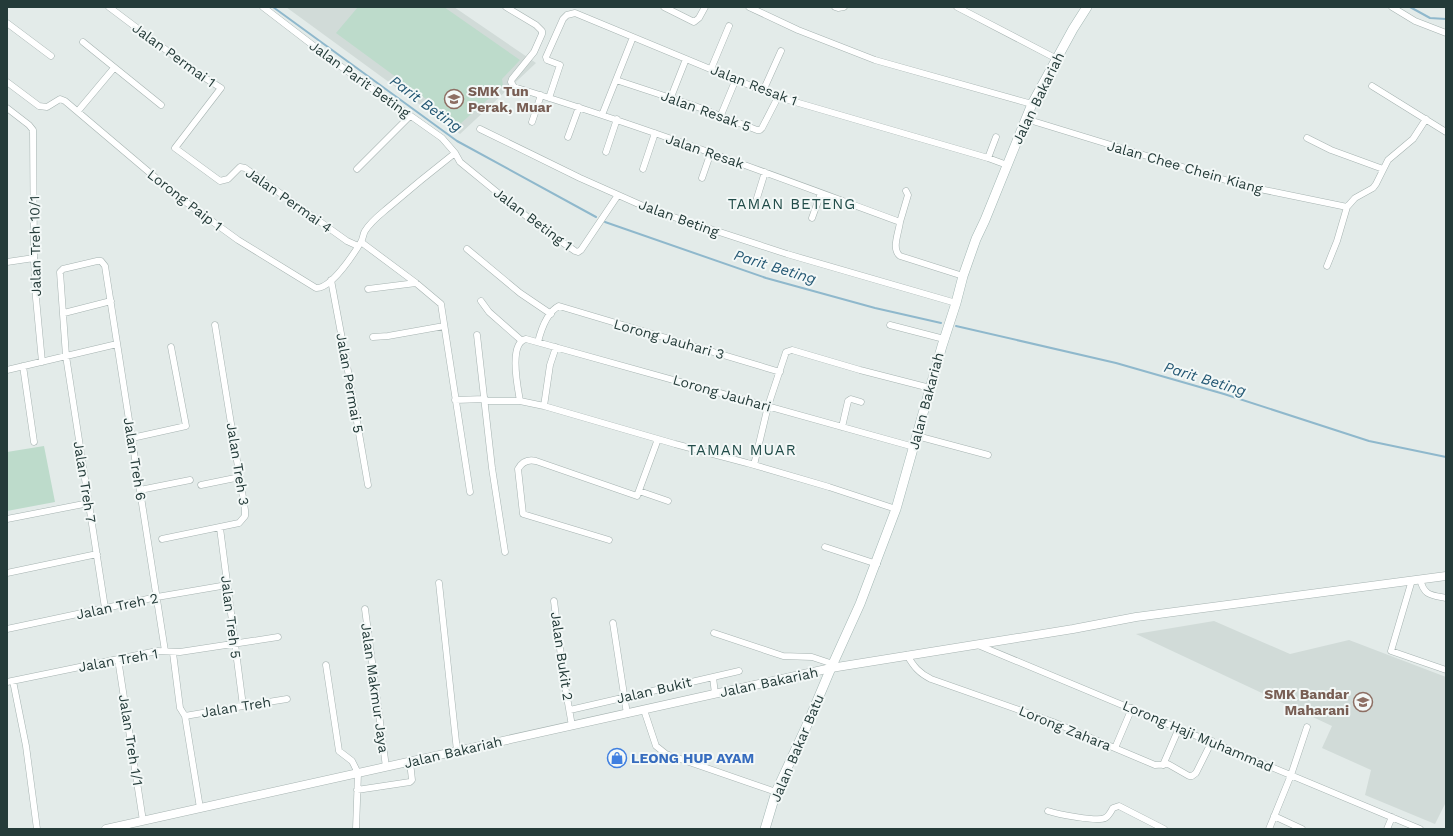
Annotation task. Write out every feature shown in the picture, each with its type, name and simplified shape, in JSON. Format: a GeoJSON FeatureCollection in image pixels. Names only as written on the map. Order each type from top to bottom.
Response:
{"type":"FeatureCollection","features":[{"type":"Feature","properties":{"kind":"main road","name":"Jalan Bakariah"},"geometry":{"type":"LineString","coordinates":[[832,666],[877,564],[896,509],[944,339],[976,239],[1032,104],[1083,8]]}},
{"type":"Feature","properties":{"kind":"main road","name":"Jalan Bakar Batu"},"geometry":{"type":"LineString","coordinates":[[766,829],[776,792],[808,725],[832,666]]}},
{"type":"Feature","properties":{"kind":"street","name":"Jalan Permai 1"},"geometry":{"type":"LineString","coordinates":[[109,7],[194,71],[221,88],[175,148],[202,169]]}},
{"type":"Feature","properties":{"kind":"street","name":"Jalan Parit Beting"},"geometry":{"type":"LineString","coordinates":[[263,7],[336,63],[442,138],[455,153]]}},
{"type":"Feature","properties":{"kind":"street","name":"Jalan Resak"},"geometry":{"type":"LineString","coordinates":[[506,7],[536,25],[542,31],[534,52],[514,76],[512,82],[514,87],[617,119],[900,222]]}},
{"type":"Feature","properties":{"kind":"street"},"geometry":{"type":"LineString","coordinates":[[664,7],[694,22],[699,18],[704,7]]}},
{"type":"Feature","properties":{"kind":"street"},"geometry":{"type":"LineString","coordinates":[[749,7],[798,30],[875,60],[1032,104]]}},
{"type":"Feature","properties":{"kind":"street"},"geometry":{"type":"LineString","coordinates":[[835,7],[844,7]]}},
{"type":"Feature","properties":{"kind":"street"},"geometry":{"type":"LineString","coordinates":[[957,7],[1057,59]]}},
{"type":"Feature","properties":{"kind":"street"},"geometry":{"type":"LineString","coordinates":[[1392,7],[1415,21],[1446,33]]}},
{"type":"Feature","properties":{"kind":"street","name":"Jalan Resak 1"},"geometry":{"type":"LineString","coordinates":[[549,98],[560,65],[547,60],[546,57],[563,20],[567,15],[575,13],[778,97],[988,158],[1007,165]]}},
{"type":"Feature","properties":{"kind":"street"},"geometry":{"type":"LineString","coordinates":[[7,24],[51,56]]}},
{"type":"Feature","properties":{"kind":"street"},"geometry":{"type":"LineString","coordinates":[[711,69],[729,26]]}},
{"type":"Feature","properties":{"kind":"street"},"geometry":{"type":"LineString","coordinates":[[602,115],[633,37]]}},
{"type":"Feature","properties":{"kind":"street"},"geometry":{"type":"LineString","coordinates":[[83,42],[161,105]]}},
{"type":"Feature","properties":{"kind":"street"},"geometry":{"type":"LineString","coordinates":[[763,91],[781,51]]}},
{"type":"Feature","properties":{"kind":"street"},"geometry":{"type":"LineString","coordinates":[[671,97],[686,59]]}},
{"type":"Feature","properties":{"kind":"street"},"geometry":{"type":"LineString","coordinates":[[78,111],[114,68]]}},
{"type":"Feature","properties":{"kind":"street"},"geometry":{"type":"LineString","coordinates":[[721,115],[736,79]]}},
{"type":"Feature","properties":{"kind":"street","name":"Jalan Resak 5"},"geometry":{"type":"LineString","coordinates":[[616,80],[671,97],[760,130],[778,97]]}},
{"type":"Feature","properties":{"kind":"street","name":"Lorong Paip 1"},"geometry":{"type":"LineString","coordinates":[[7,82],[39,106],[47,107],[57,100],[62,99],[176,195],[238,240],[320,289],[343,269],[374,220],[419,181],[455,153]]}},
{"type":"Feature","properties":{"kind":"street"},"geometry":{"type":"LineString","coordinates":[[1372,86],[1446,132]]}},
{"type":"Feature","properties":{"kind":"street"},"geometry":{"type":"LineString","coordinates":[[532,122],[541,95]]}},
{"type":"Feature","properties":{"kind":"street"},"geometry":{"type":"LineString","coordinates":[[568,138],[579,107]]}},
{"type":"Feature","properties":{"kind":"street","name":"Jalan Treh 10/1"},"geometry":{"type":"LineString","coordinates":[[7,108],[28,124],[33,130],[34,258],[42,362]]}},
{"type":"Feature","properties":{"kind":"street"},"geometry":{"type":"LineString","coordinates":[[357,169],[410,116]]}},
{"type":"Feature","properties":{"kind":"street"},"geometry":{"type":"LineString","coordinates":[[606,152],[617,119]]}},
{"type":"Feature","properties":{"kind":"street","name":"Jalan Chee Chein Kiang"},"geometry":{"type":"LineString","coordinates":[[1026,119],[1245,186],[1347,207]]}},
{"type":"Feature","properties":{"kind":"street"},"geometry":{"type":"LineString","coordinates":[[1327,266],[1338,241],[1347,207],[1355,198],[1373,188],[1380,179],[1383,169],[1391,156],[1412,139],[1426,119]]}},
{"type":"Feature","properties":{"kind":"street","name":"Jalan Beting"},"geometry":{"type":"LineString","coordinates":[[480,129],[580,178],[652,210],[716,232],[862,277],[956,303]]}},
{"type":"Feature","properties":{"kind":"street"},"geometry":{"type":"LineString","coordinates":[[642,169],[655,133]]}},
{"type":"Feature","properties":{"kind":"street"},"geometry":{"type":"LineString","coordinates":[[988,158],[996,137]]}},
{"type":"Feature","properties":{"kind":"street"},"geometry":{"type":"LineString","coordinates":[[1307,138],[1331,150],[1383,169]]}},
{"type":"Feature","properties":{"kind":"street"},"geometry":{"type":"LineString","coordinates":[[702,178],[711,152]]}},
{"type":"Feature","properties":{"kind":"street","name":"Jalan Beting 1"},"geometry":{"type":"LineString","coordinates":[[455,153],[460,162],[536,224],[577,252],[581,250],[618,195]]}},
{"type":"Feature","properties":{"kind":"street","name":"Jalan Permai 4"},"geometry":{"type":"LineString","coordinates":[[202,169],[220,181],[228,179],[240,167],[245,168],[347,241],[360,244]]}},
{"type":"Feature","properties":{"kind":"street"},"geometry":{"type":"LineString","coordinates":[[757,198],[766,172]]}},
{"type":"Feature","properties":{"kind":"street"},"geometry":{"type":"LineString","coordinates":[[906,191],[908,195],[900,222],[895,248],[897,254],[963,276]]}},
{"type":"Feature","properties":{"kind":"street"},"geometry":{"type":"LineString","coordinates":[[812,218],[821,193]]}},
{"type":"Feature","properties":{"kind":"street"},"geometry":{"type":"LineString","coordinates":[[360,244],[416,283],[441,304],[470,492]]}},
{"type":"Feature","properties":{"kind":"street"},"geometry":{"type":"LineString","coordinates":[[467,249],[520,293],[550,314],[541,331],[538,342]]}},
{"type":"Feature","properties":{"kind":"street"},"geometry":{"type":"LineString","coordinates":[[7,262],[34,258]]}},
{"type":"Feature","properties":{"kind":"street","name":"Jalan Treh 7"},"geometry":{"type":"LineString","coordinates":[[105,266],[101,261],[97,260],[63,269],[60,272],[66,356],[105,608]]}},
{"type":"Feature","properties":{"kind":"street","name":"Jalan Treh 6"},"geometry":{"type":"LineString","coordinates":[[105,266],[165,652]]}},
{"type":"Feature","properties":{"kind":"street","name":"Jalan Permai 5"},"geometry":{"type":"LineString","coordinates":[[331,280],[368,485]]}},
{"type":"Feature","properties":{"kind":"street"},"geometry":{"type":"LineString","coordinates":[[368,289],[416,283]]}},
{"type":"Feature","properties":{"kind":"street"},"geometry":{"type":"LineString","coordinates":[[64,313],[111,301]]}},
{"type":"Feature","properties":{"kind":"street"},"geometry":{"type":"LineString","coordinates":[[481,301],[489,312],[522,340],[519,345],[515,365],[520,401]]}},
{"type":"Feature","properties":{"kind":"street","name":"Lorong Jauhari 3"},"geometry":{"type":"LineString","coordinates":[[550,314],[559,306],[780,372]]}},
{"type":"Feature","properties":{"kind":"street","name":"Jalan Treh 3"},"geometry":{"type":"LineString","coordinates":[[162,539],[220,528],[238,523],[245,516],[240,477],[214,325]]}},
{"type":"Feature","properties":{"kind":"street"},"geometry":{"type":"LineString","coordinates":[[890,325],[944,339]]}},
{"type":"Feature","properties":{"kind":"street"},"geometry":{"type":"LineString","coordinates":[[373,337],[388,336],[444,326]]}},
{"type":"Feature","properties":{"kind":"street"},"geometry":{"type":"LineString","coordinates":[[477,335],[492,468],[505,552]]}},
{"type":"Feature","properties":{"kind":"street","name":"Lorong Jauhari"},"geometry":{"type":"LineString","coordinates":[[522,340],[538,342],[914,447]]}},
{"type":"Feature","properties":{"kind":"street"},"geometry":{"type":"LineString","coordinates":[[7,370],[118,344]]}},
{"type":"Feature","properties":{"kind":"street"},"geometry":{"type":"LineString","coordinates":[[132,438],[186,426],[171,347]]}},
{"type":"Feature","properties":{"kind":"street"},"geometry":{"type":"LineString","coordinates":[[544,406],[550,365],[556,347]]}},
{"type":"Feature","properties":{"kind":"street"},"geometry":{"type":"LineString","coordinates":[[754,465],[768,406],[786,352],[792,350],[860,370],[930,388]]}},
{"type":"Feature","properties":{"kind":"street"},"geometry":{"type":"LineString","coordinates":[[23,366],[34,442]]}},
{"type":"Feature","properties":{"kind":"street"},"geometry":{"type":"LineString","coordinates":[[842,427],[848,401],[851,399],[860,402]]}},
{"type":"Feature","properties":{"kind":"street"},"geometry":{"type":"LineString","coordinates":[[455,400],[520,401],[544,406],[754,465],[896,509]]}},
{"type":"Feature","properties":{"kind":"street"},"geometry":{"type":"LineString","coordinates":[[917,436],[988,456]]}},
{"type":"Feature","properties":{"kind":"street"},"geometry":{"type":"LineString","coordinates":[[638,493],[658,439]]}},
{"type":"Feature","properties":{"kind":"street"},"geometry":{"type":"LineString","coordinates":[[609,540],[523,514],[518,469],[523,463],[531,460],[668,501]]}},
{"type":"Feature","properties":{"kind":"street"},"geometry":{"type":"LineString","coordinates":[[201,485],[240,477]]}},
{"type":"Feature","properties":{"kind":"street"},"geometry":{"type":"LineString","coordinates":[[140,490],[190,480]]}},
{"type":"Feature","properties":{"kind":"street"},"geometry":{"type":"LineString","coordinates":[[7,520],[89,503]]}},
{"type":"Feature","properties":{"kind":"street","name":"Jalan Treh 5"},"geometry":{"type":"LineString","coordinates":[[220,528],[243,706]]}},
{"type":"Feature","properties":{"kind":"street"},"geometry":{"type":"LineString","coordinates":[[825,547],[877,564]]}},
{"type":"Feature","properties":{"kind":"street"},"geometry":{"type":"LineString","coordinates":[[7,573],[97,554]]}},
{"type":"Feature","properties":{"kind":"street"},"geometry":{"type":"LineString","coordinates":[[714,633],[783,656],[812,657],[832,666],[1073,629],[1136,617],[1446,576]]}},
{"type":"Feature","properties":{"kind":"street"},"geometry":{"type":"LineString","coordinates":[[1416,580],[1424,591],[1429,594],[1446,598]]}},
{"type":"Feature","properties":{"kind":"street"},"geometry":{"type":"LineString","coordinates":[[1416,580],[1391,651],[1446,670]]}},
{"type":"Feature","properties":{"kind":"street"},"geometry":{"type":"LineString","coordinates":[[439,583],[457,751]]}},
{"type":"Feature","properties":{"kind":"street","name":"Jalan Treh 2"},"geometry":{"type":"LineString","coordinates":[[7,629],[157,597],[227,585]]}},
{"type":"Feature","properties":{"kind":"street","name":"Jalan Bukit 2"},"geometry":{"type":"LineString","coordinates":[[554,601],[564,680],[572,726]]}},
{"type":"Feature","properties":{"kind":"street","name":"Jalan Makmur Jaya"},"geometry":{"type":"LineString","coordinates":[[365,610],[386,767]]}},
{"type":"Feature","properties":{"kind":"street"},"geometry":{"type":"LineString","coordinates":[[613,623],[626,697],[627,714]]}},
{"type":"Feature","properties":{"kind":"street","name":"Jalan Treh 1"},"geometry":{"type":"LineString","coordinates":[[10,682],[158,651],[173,653],[278,636]]}},
{"type":"Feature","properties":{"kind":"street","name":"Lorong Haji Muhammad"},"geometry":{"type":"LineString","coordinates":[[976,644],[1212,741],[1291,776],[1420,829]]}},
{"type":"Feature","properties":{"kind":"street","name":"Jalan Treh"},"geometry":{"type":"LineString","coordinates":[[173,653],[180,708],[185,716],[200,808]]}},
{"type":"Feature","properties":{"kind":"street","name":"Lorong Zahara"},"geometry":{"type":"LineString","coordinates":[[907,655],[914,667],[931,679],[1053,722],[1155,766],[1170,765],[1192,776],[1196,773],[1212,741]]}},
{"type":"Feature","properties":{"kind":"street","name":"Jalan Treh 1/1"},"geometry":{"type":"LineString","coordinates":[[118,659],[143,821]]}},
{"type":"Feature","properties":{"kind":"street"},"geometry":{"type":"LineString","coordinates":[[326,665],[339,751],[352,762],[358,773],[356,829]]}},
{"type":"Feature","properties":{"kind":"street","name":"Jalan Bakariah"},"geometry":{"type":"LineString","coordinates":[[106,829],[627,714],[832,666]]}},
{"type":"Feature","properties":{"kind":"street","name":"Jalan Bukit"},"geometry":{"type":"LineString","coordinates":[[570,710],[739,671]]}},
{"type":"Feature","properties":{"kind":"street"},"geometry":{"type":"LineString","coordinates":[[713,677],[715,694]]}},
{"type":"Feature","properties":{"kind":"street"},"geometry":{"type":"LineString","coordinates":[[10,682],[26,746],[37,829]]}},
{"type":"Feature","properties":{"kind":"street","name":"Jalan Treh"},"geometry":{"type":"LineString","coordinates":[[185,716],[288,700]]}},
{"type":"Feature","properties":{"kind":"street"},"geometry":{"type":"LineString","coordinates":[[1115,748],[1132,708]]}},
{"type":"Feature","properties":{"kind":"street"},"geometry":{"type":"LineString","coordinates":[[644,710],[656,746],[666,754],[776,792]]}},
{"type":"Feature","properties":{"kind":"street"},"geometry":{"type":"LineString","coordinates":[[1269,829],[1291,776],[1307,727]]}},
{"type":"Feature","properties":{"kind":"street"},"geometry":{"type":"LineString","coordinates":[[1163,765],[1179,728]]}},
{"type":"Feature","properties":{"kind":"street"},"geometry":{"type":"LineString","coordinates":[[357,790],[410,782],[412,780],[410,762]]}},
{"type":"Feature","properties":{"kind":"street"},"geometry":{"type":"LineString","coordinates":[[1048,811],[1065,816],[1102,819],[1108,816],[1113,808],[1119,806],[1164,829]]}},
{"type":"Feature","properties":{"kind":"street"},"geometry":{"type":"LineString","coordinates":[[1274,816],[1302,829]]}},
{"type":"Feature","properties":{"kind":"street"},"geometry":{"type":"LineString","coordinates":[[1387,829],[1392,817]]}},
{"type":"Feature","properties":{"kind":"shaded area","name":"SMK Tun Perak, Muar"},"geometry":{"type":"Polygon","coordinates":[[[286,7],[454,7],[536,63],[460,134],[286,7]]]}},
{"type":"Feature","properties":{"kind":"shaded area","name":"SMK Bandar Maharani"},"geometry":{"type":"Polygon","coordinates":[[[1214,621],[1290,654],[1349,640],[1446,677],[1446,802],[1435,824],[1365,795],[1371,770],[1322,748],[1332,726],[1136,634],[1214,621]]]}},
{"type":"Feature","properties":{"kind":"green space","name":"SMK Tun Perak, Muar"},"geometry":{"type":"Polygon","coordinates":[[[358,7],[444,7],[520,60],[502,79],[503,86],[460,124],[336,33],[358,7]]]}},
{"type":"Feature","properties":{"kind":"green space"},"geometry":{"type":"Polygon","coordinates":[[[44,446],[55,502],[7,511],[7,452],[44,446]]]}},
{"type":"Feature","properties":{"kind":"waterway","name":"Parit Beting"},"geometry":{"type":"LineString","coordinates":[[273,7],[457,141],[596,217]]}},
{"type":"Feature","properties":{"kind":"waterway"},"geometry":{"type":"LineString","coordinates":[[1410,7],[1430,18],[1446,19]]}},
{"type":"Feature","properties":{"kind":"waterway","name":"Parit Beting"},"geometry":{"type":"LineString","coordinates":[[605,222],[766,278],[875,308],[941,323]]}},
{"type":"Feature","properties":{"kind":"waterway","name":"Parit Beting"},"geometry":{"type":"LineString","coordinates":[[956,326],[1116,363],[1224,394],[1369,441],[1446,457]]}},
{"type":"Feature","properties":{"kind":"place","name":"SMK Tun Perak, Muar"},"geometry":{"type":"Point","coordinates":[454,99]}},
{"type":"Feature","properties":{"kind":"place","name":"SMK Bandar Maharani"},"geometry":{"type":"Point","coordinates":[1363,702]}},
{"type":"Feature","properties":{"kind":"place","name":"LEONG HUP AYAM"},"geometry":{"type":"Point","coordinates":[617,758]}},
{"type":"Feature","properties":{"kind":"district","name":"TAMAN BETENG"},"geometry":{"type":"Point","coordinates":[792,204]}},
{"type":"Feature","properties":{"kind":"district","name":"TAMAN MUAR"},"geometry":{"type":"Point","coordinates":[742,450]}}]}
